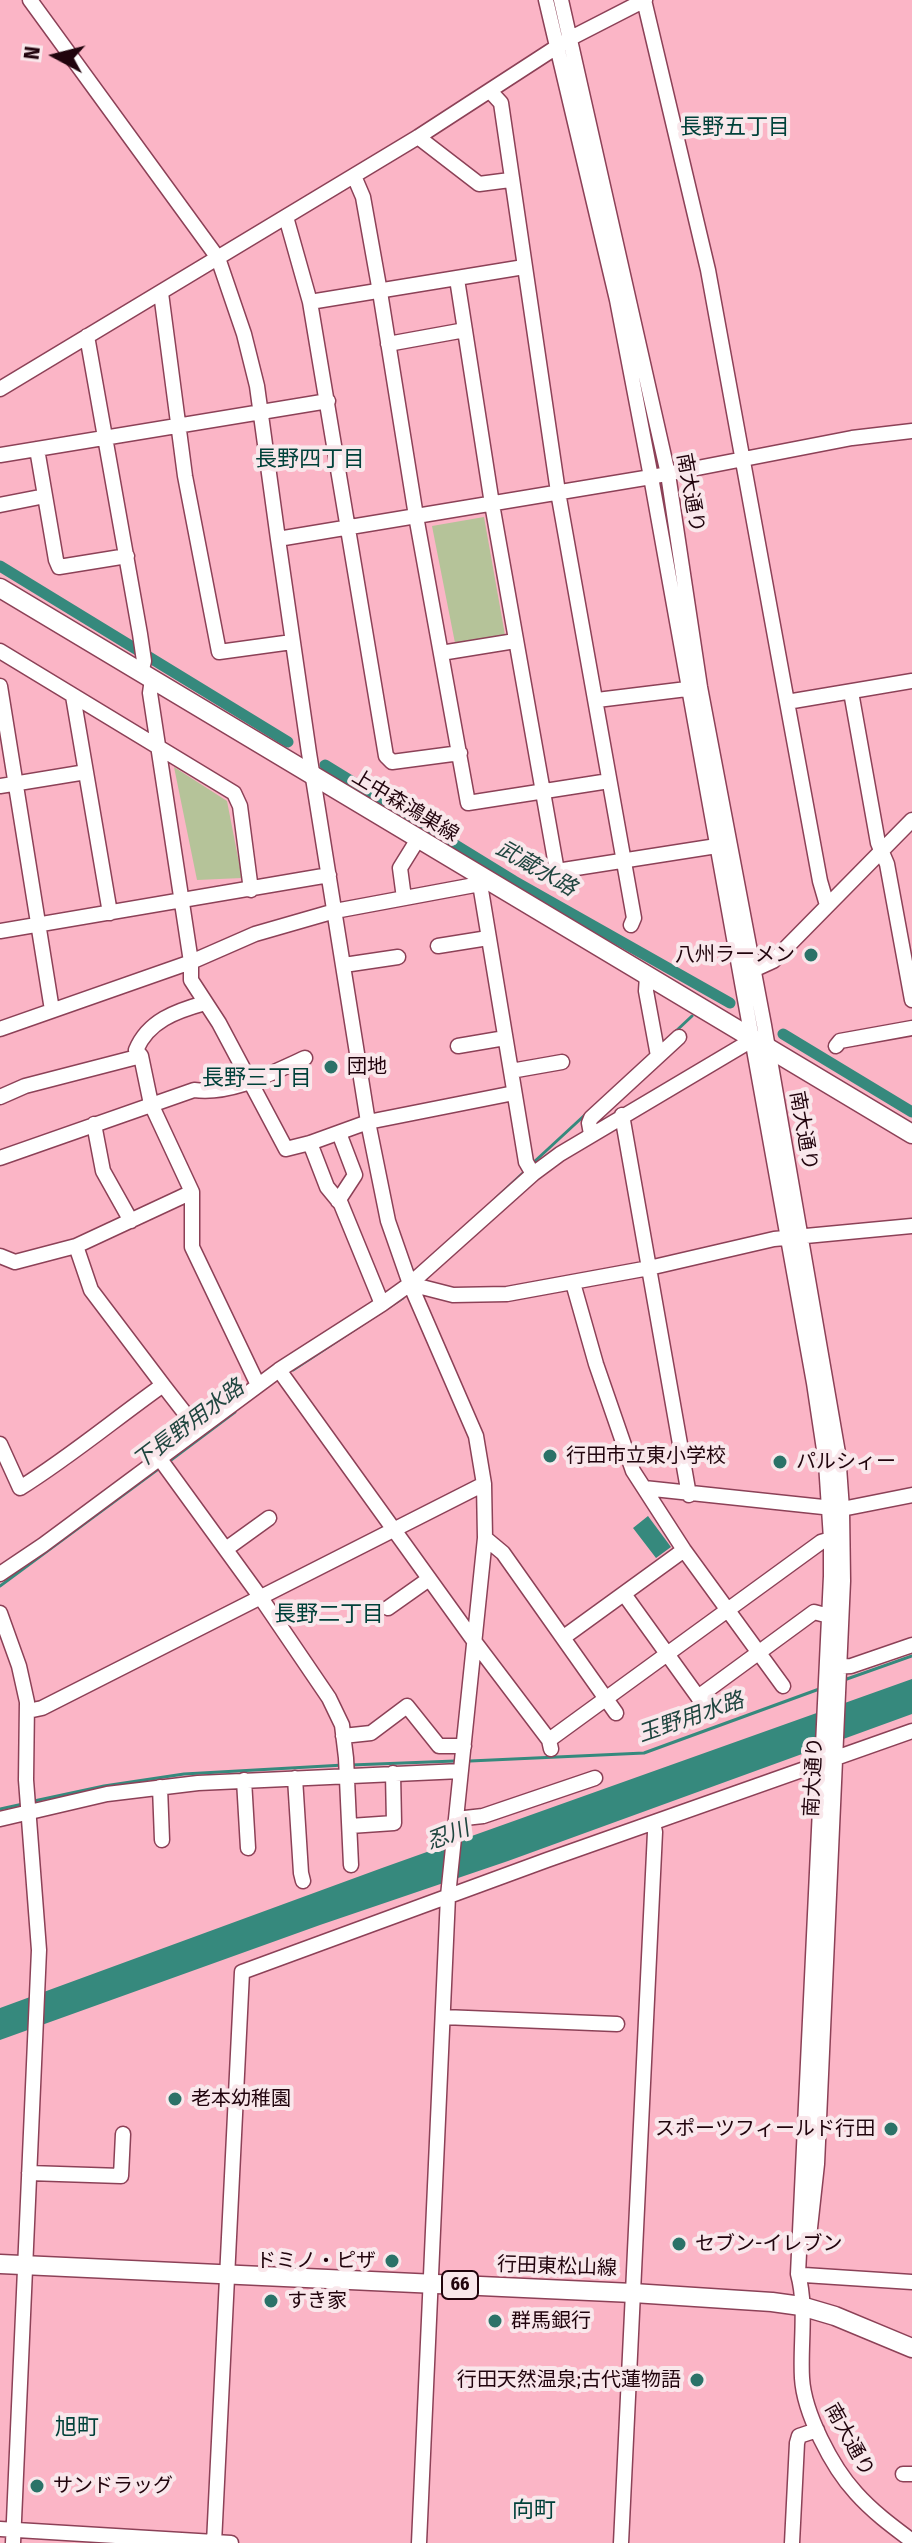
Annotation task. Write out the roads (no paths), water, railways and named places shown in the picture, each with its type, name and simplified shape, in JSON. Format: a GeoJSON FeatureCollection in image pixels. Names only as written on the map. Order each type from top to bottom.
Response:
{"type":"FeatureCollection","features":[{"type":"Feature","properties":{"kind":"main road","name":"上中森鴻巣線"},"geometry":{"type":"LineString","coordinates":[[0,588],[145,672],[482,881],[912,1134]]}},
{"type":"Feature","properties":{"kind":"main road","name":"行田東松山線"},"geometry":{"type":"LineString","coordinates":[[0,2264],[736,2299],[801,2306],[835,2316],[912,2348]]}},
{"type":"Feature","properties":{"kind":"street"},"geometry":{"type":"LineString","coordinates":[[30,0],[218,258],[252,361],[312,776],[368,1122],[388,1221],[410,1284],[476,1436],[484,1484],[485,1538],[449,1893],[419,2543]]}},
{"type":"Feature","properties":{"kind":"street","name":"南大通り"},"geometry":{"type":"LineString","coordinates":[[546,0],[617,300],[695,688],[794,1237],[827,1381],[838,1453],[836,1509],[831,1539],[829,1616],[832,1684]]}},
{"type":"Feature","properties":{"kind":"street","name":"南大通り"},"geometry":{"type":"LineString","coordinates":[[561,0],[668,474],[695,688]]}},
{"type":"Feature","properties":{"kind":"street"},"geometry":{"type":"LineString","coordinates":[[0,389],[418,137],[569,39],[644,0],[708,270],[820,881],[827,905]]}},
{"type":"Feature","properties":{"kind":"street"},"geometry":{"type":"LineString","coordinates":[[490,91],[501,103],[558,492],[634,918],[631,925]]}},
{"type":"Feature","properties":{"kind":"street"},"geometry":{"type":"LineString","coordinates":[[418,137],[479,184],[510,180]]}},
{"type":"Feature","properties":{"kind":"street"},"geometry":{"type":"LineString","coordinates":[[354,176],[363,197],[468,803],[609,781]]}},
{"type":"Feature","properties":{"kind":"street"},"geometry":{"type":"LineString","coordinates":[[286,217],[310,302],[386,756],[392,762],[460,753]]}},
{"type":"Feature","properties":{"kind":"street"},"geometry":{"type":"LineString","coordinates":[[310,302],[524,267]]}},
{"type":"Feature","properties":{"kind":"street"},"geometry":{"type":"LineString","coordinates":[[457,279],[555,874],[722,845]]}},
{"type":"Feature","properties":{"kind":"street"},"geometry":{"type":"LineString","coordinates":[[161,293],[185,476],[219,652],[292,642]]}},
{"type":"Feature","properties":{"kind":"street"},"geometry":{"type":"LineString","coordinates":[[388,344],[465,330]]}},
{"type":"Feature","properties":{"kind":"street"},"geometry":{"type":"LineString","coordinates":[[87,336],[159,746],[191,962],[191,980],[219,1023],[286,1149],[368,1122],[514,1093]]}},
{"type":"Feature","properties":{"kind":"street"},"geometry":{"type":"LineString","coordinates":[[0,455],[328,401]]}},
{"type":"Feature","properties":{"kind":"street"},"geometry":{"type":"LineString","coordinates":[[278,539],[651,477],[852,438],[912,431]]}},
{"type":"Feature","properties":{"kind":"street"},"geometry":{"type":"LineString","coordinates":[[37,449],[59,567],[127,556]]}},
{"type":"Feature","properties":{"kind":"street"},"geometry":{"type":"LineString","coordinates":[[0,505],[45,496]]}},
{"type":"Feature","properties":{"kind":"street"},"geometry":{"type":"LineString","coordinates":[[441,653],[515,641]]}},
{"type":"Feature","properties":{"kind":"street"},"geometry":{"type":"LineString","coordinates":[[0,651],[234,793],[240,806],[251,890]]}},
{"type":"Feature","properties":{"kind":"street"},"geometry":{"type":"LineString","coordinates":[[787,702],[911,684]]}},
{"type":"Feature","properties":{"kind":"street"},"geometry":{"type":"LineString","coordinates":[[0,686],[52,1010]]}},
{"type":"Feature","properties":{"kind":"street"},"geometry":{"type":"LineString","coordinates":[[597,700],[695,688]]}},
{"type":"Feature","properties":{"kind":"street"},"geometry":{"type":"LineString","coordinates":[[851,692],[912,1000]]}},
{"type":"Feature","properties":{"kind":"street"},"geometry":{"type":"LineString","coordinates":[[73,696],[110,913]]}},
{"type":"Feature","properties":{"kind":"street"},"geometry":{"type":"LineString","coordinates":[[0,786],[86,772]]}},
{"type":"Feature","properties":{"kind":"street"},"geometry":{"type":"LineString","coordinates":[[748,973],[773,961],[912,820]]}},
{"type":"Feature","properties":{"kind":"street"},"geometry":{"type":"LineString","coordinates":[[896,836],[902,841],[912,840]]}},
{"type":"Feature","properties":{"kind":"street"},"geometry":{"type":"LineString","coordinates":[[404,898],[400,868],[418,839]]}},
{"type":"Feature","properties":{"kind":"street"},"geometry":{"type":"LineString","coordinates":[[0,931],[329,875]]}},
{"type":"Feature","properties":{"kind":"street"},"geometry":{"type":"LineString","coordinates":[[0,1029],[191,962],[255,934],[335,911],[482,881],[488,938],[526,1162],[533,1174]]}},
{"type":"Feature","properties":{"kind":"street"},"geometry":{"type":"LineString","coordinates":[[438,946],[488,938]]}},
{"type":"Feature","properties":{"kind":"street"},"geometry":{"type":"LineString","coordinates":[[344,965],[398,957]]}},
{"type":"Feature","properties":{"kind":"street"},"geometry":{"type":"LineString","coordinates":[[647,976],[646,991],[657,1052]]}},
{"type":"Feature","properties":{"kind":"street"},"geometry":{"type":"LineString","coordinates":[[205,1003],[183,1009],[156,1023],[141,1037],[136,1050],[141,1056],[151,1104],[192,1192],[192,1247],[258,1385]]}},
{"type":"Feature","properties":{"kind":"street"},"geometry":{"type":"LineString","coordinates":[[836,1046],[840,1041],[912,1028]]}},
{"type":"Feature","properties":{"kind":"street"},"geometry":{"type":"LineString","coordinates":[[591,1134],[591,1118],[657,1052],[679,1037]]}},
{"type":"Feature","properties":{"kind":"street"},"geometry":{"type":"LineString","coordinates":[[458,1046],[505,1038]]}},
{"type":"Feature","properties":{"kind":"street"},"geometry":{"type":"LineString","coordinates":[[0,1574],[163,1463],[198,1430],[258,1385],[282,1374],[410,1284],[533,1174],[622,1115],[760,1044]]}},
{"type":"Feature","properties":{"kind":"street"},"geometry":{"type":"LineString","coordinates":[[0,1097],[25,1086],[141,1056]]}},
{"type":"Feature","properties":{"kind":"street"},"geometry":{"type":"LineString","coordinates":[[0,1158],[194,1090],[210,1092],[250,1082],[305,1058]]}},
{"type":"Feature","properties":{"kind":"street"},"geometry":{"type":"LineString","coordinates":[[511,1071],[562,1062]]}},
{"type":"Feature","properties":{"kind":"street"},"geometry":{"type":"LineString","coordinates":[[622,1115],[689,1495]]}},
{"type":"Feature","properties":{"kind":"street"},"geometry":{"type":"LineString","coordinates":[[94,1124],[103,1171],[131,1221]]}},
{"type":"Feature","properties":{"kind":"street"},"geometry":{"type":"LineString","coordinates":[[338,1201],[355,1175],[339,1133]]}},
{"type":"Feature","properties":{"kind":"street"},"geometry":{"type":"LineString","coordinates":[[310,1143],[327,1187],[338,1201],[382,1304]]}},
{"type":"Feature","properties":{"kind":"street"},"geometry":{"type":"LineString","coordinates":[[0,1256],[15,1262],[76,1246],[192,1192]]}},
{"type":"Feature","properties":{"kind":"street"},"geometry":{"type":"LineString","coordinates":[[410,1284],[453,1295],[507,1294],[794,1237],[912,1226]]}},
{"type":"Feature","properties":{"kind":"street"},"geometry":{"type":"LineString","coordinates":[[76,1246],[91,1290],[198,1430]]}},
{"type":"Feature","properties":{"kind":"street"},"geometry":{"type":"LineString","coordinates":[[573,1283],[596,1364],[628,1457],[644,1488],[684,1550],[783,1686]]}},
{"type":"Feature","properties":{"kind":"street"},"geometry":{"type":"LineString","coordinates":[[282,1374],[550,1745],[611,1707],[666,1655],[821,1542],[831,1539]]}},
{"type":"Feature","properties":{"kind":"street"},"geometry":{"type":"LineString","coordinates":[[0,1444],[20,1488],[67,1458],[163,1385]]}},
{"type":"Feature","properties":{"kind":"street"},"geometry":{"type":"LineString","coordinates":[[163,1463],[261,1598],[329,1698],[342,1725],[351,1865]]}},
{"type":"Feature","properties":{"kind":"street"},"geometry":{"type":"LineString","coordinates":[[28,1711],[42,1708],[484,1484]]}},
{"type":"Feature","properties":{"kind":"street"},"geometry":{"type":"LineString","coordinates":[[644,1488],[836,1509],[912,1495]]}},
{"type":"Feature","properties":{"kind":"street","name":"南大通り"},"geometry":{"type":"LineString","coordinates":[[836,1509],[843,1581],[832,1684],[798,2274],[803,2280],[802,2383],[817,2430],[854,2491],[878,2516],[912,2541]]}},
{"type":"Feature","properties":{"kind":"street"},"geometry":{"type":"LineString","coordinates":[[226,1549],[269,1518]]}},
{"type":"Feature","properties":{"kind":"street"},"geometry":{"type":"LineString","coordinates":[[485,1538],[503,1553],[611,1707]]}},
{"type":"Feature","properties":{"kind":"street"},"geometry":{"type":"LineString","coordinates":[[564,1637],[684,1550]]}},
{"type":"Feature","properties":{"kind":"street"},"geometry":{"type":"LineString","coordinates":[[388,1608],[429,1579]]}},
{"type":"Feature","properties":{"kind":"street"},"geometry":{"type":"LineString","coordinates":[[624,1594],[702,1702],[758,1652],[814,1612],[829,1616]]}},
{"type":"Feature","properties":{"kind":"street"},"geometry":{"type":"LineString","coordinates":[[0,1613],[19,1666],[28,1711],[28,1806],[38,1936],[37,2035],[9,2533],[231,2543]]}},
{"type":"Feature","properties":{"kind":"street"},"geometry":{"type":"LineString","coordinates":[[832,1684],[912,1645]]}},
{"type":"Feature","properties":{"kind":"street"},"geometry":{"type":"LineString","coordinates":[[343,1736],[371,1733],[407,1706],[439,1746],[464,1746]]}},
{"type":"Feature","properties":{"kind":"street"},"geometry":{"type":"LineString","coordinates":[[214,2543],[242,1972],[449,1893],[653,1823],[829,1756],[912,1731]]}},
{"type":"Feature","properties":{"kind":"street"},"geometry":{"type":"LineString","coordinates":[[0,1819],[28,1806],[160,1787],[295,1778],[346,1769],[393,1773],[461,1771]]}},
{"type":"Feature","properties":{"kind":"street"},"geometry":{"type":"LineString","coordinates":[[350,1826],[394,1823],[393,1773]]}},
{"type":"Feature","properties":{"kind":"street"},"geometry":{"type":"LineString","coordinates":[[295,1778],[303,1881]]}},
{"type":"Feature","properties":{"kind":"street"},"geometry":{"type":"LineString","coordinates":[[456,1826],[595,1778]]}},
{"type":"Feature","properties":{"kind":"street"},"geometry":{"type":"LineString","coordinates":[[244,1780],[248,1848]]}},
{"type":"Feature","properties":{"kind":"street"},"geometry":{"type":"LineString","coordinates":[[160,1787],[162,1840]]}},
{"type":"Feature","properties":{"kind":"street"},"geometry":{"type":"LineString","coordinates":[[621,2543],[653,1823]]}},
{"type":"Feature","properties":{"kind":"street"},"geometry":{"type":"LineString","coordinates":[[443,2017],[617,2024]]}},
{"type":"Feature","properties":{"kind":"street"},"geometry":{"type":"LineString","coordinates":[[29,2173],[121,2176],[123,2134]]}},
{"type":"Feature","properties":{"kind":"street"},"geometry":{"type":"LineString","coordinates":[[803,2280],[912,2282]]}},
{"type":"Feature","properties":{"kind":"street"},"geometry":{"type":"LineString","coordinates":[[792,2543],[797,2443],[799,2436],[817,2430]]}},
{"type":"Feature","properties":{"kind":"waterway","name":"武蔵水路"},"geometry":{"type":"LineString","coordinates":[[0,566],[288,742]]}},
{"type":"Feature","properties":{"kind":"waterway","name":"武蔵水路"},"geometry":{"type":"LineString","coordinates":[[325,765],[514,881],[730,1003]]}},
{"type":"Feature","properties":{"kind":"waterway","name":"下長野用水路"},"geometry":{"type":"LineString","coordinates":[[675,1032],[692,1016]]}},
{"type":"Feature","properties":{"kind":"waterway","name":"武蔵水路"},"geometry":{"type":"LineString","coordinates":[[783,1034],[912,1112]]}},
{"type":"Feature","properties":{"kind":"waterway","name":"下長野用水路"},"geometry":{"type":"LineString","coordinates":[[534,1162],[587,1113]]}},
{"type":"Feature","properties":{"kind":"waterway","name":"下長野用水路"},"geometry":{"type":"LineString","coordinates":[[496,1198],[523,1173]]}},
{"type":"Feature","properties":{"kind":"waterway","name":"下長野用水路"},"geometry":{"type":"LineString","coordinates":[[293,1370],[403,1298]]}},
{"type":"Feature","properties":{"kind":"waterway","name":"下長野用水路"},"geometry":{"type":"LineString","coordinates":[[167,1463],[235,1412]]}},
{"type":"Feature","properties":{"kind":"waterway","name":"下長野用水路"},"geometry":{"type":"LineString","coordinates":[[0,1586],[161,1467]]}},
{"type":"Feature","properties":{"kind":"waterway","name":"玉野用水路"},"geometry":{"type":"LineString","coordinates":[[844,1680],[912,1656]]}},
{"type":"Feature","properties":{"kind":"waterway","name":"玉野用水路"},"geometry":{"type":"LineString","coordinates":[[470,1761],[644,1753],[822,1688]]}},
{"type":"Feature","properties":{"kind":"waterway","name":"玉野用水路"},"geometry":{"type":"LineString","coordinates":[[351,1765],[455,1761]]}},
{"type":"Feature","properties":{"kind":"waterway","name":"玉野用水路"},"geometry":{"type":"LineString","coordinates":[[34,1801],[184,1774],[344,1765]]}},
{"type":"Feature","properties":{"kind":"waterway","name":"玉野用水路"},"geometry":{"type":"LineString","coordinates":[[0,1809],[23,1804]]}},
{"type":"Feature","properties":{"kind":"place","name":"八州ラーメン"},"geometry":{"type":"Point","coordinates":[811,955]}},
{"type":"Feature","properties":{"kind":"place","name":"団地"},"geometry":{"type":"Point","coordinates":[331,1067]}},
{"type":"Feature","properties":{"kind":"place","name":"行田市立東小学校"},"geometry":{"type":"Point","coordinates":[550,1456]}},
{"type":"Feature","properties":{"kind":"place","name":"パルシィー"},"geometry":{"type":"Point","coordinates":[780,1462]}},
{"type":"Feature","properties":{"kind":"place","name":"老本幼稚園"},"geometry":{"type":"Point","coordinates":[175,2099]}},
{"type":"Feature","properties":{"kind":"place","name":"スポーツフィールド行田"},"geometry":{"type":"Point","coordinates":[891,2129]}},
{"type":"Feature","properties":{"kind":"place","name":"セブン-イレブン"},"geometry":{"type":"Point","coordinates":[679,2244]}},
{"type":"Feature","properties":{"kind":"place","name":"ドミノ・ピザ"},"geometry":{"type":"Point","coordinates":[392,2261]}},
{"type":"Feature","properties":{"kind":"place","name":"すき家"},"geometry":{"type":"Point","coordinates":[271,2301]}},
{"type":"Feature","properties":{"kind":"place","name":"群馬銀行"},"geometry":{"type":"Point","coordinates":[495,2321]}},
{"type":"Feature","properties":{"kind":"place","name":"行田天然温泉;古代蓮物語"},"geometry":{"type":"Point","coordinates":[697,2380]}},
{"type":"Feature","properties":{"kind":"place","name":"サンドラッグ"},"geometry":{"type":"Point","coordinates":[37,2486]}},
{"type":"Feature","properties":{"kind":"district","name":"長野五丁目"},"geometry":{"type":"Point","coordinates":[735,128]}},
{"type":"Feature","properties":{"kind":"district","name":"長野四丁目"},"geometry":{"type":"Point","coordinates":[310,460]}},
{"type":"Feature","properties":{"kind":"district","name":"長野三丁目"},"geometry":{"type":"Point","coordinates":[257,1079]}},
{"type":"Feature","properties":{"kind":"district","name":"長野二丁目"},"geometry":{"type":"Point","coordinates":[329,1615]}},
{"type":"Feature","properties":{"kind":"district","name":"旭町"},"geometry":{"type":"Point","coordinates":[77,2428]}},
{"type":"Feature","properties":{"kind":"district","name":"向町"},"geometry":{"type":"Point","coordinates":[534,2511]}},
{"type":"Feature","properties":{"kind":"water label","name":"忍川"},"geometry":{"type":"Point","coordinates":[448,1836]}}]}
